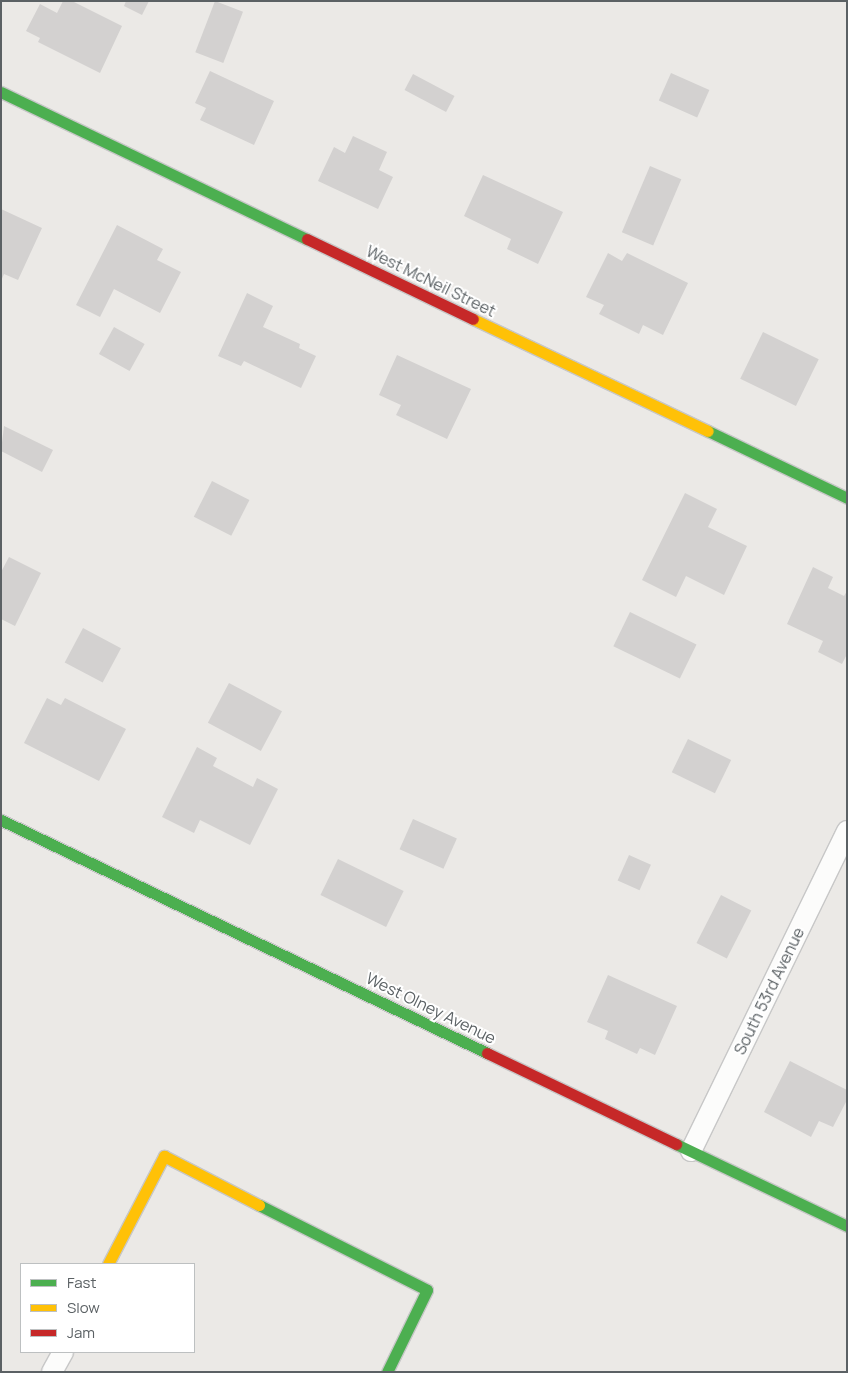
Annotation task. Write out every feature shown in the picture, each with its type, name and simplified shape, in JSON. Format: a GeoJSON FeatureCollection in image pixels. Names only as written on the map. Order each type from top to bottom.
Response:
{"type":"FeatureCollection","features":[{"type":"Feature","properties":{"kind":"street","name":"West McNeil Street"},"geometry":{"type":"LineString","coordinates":[[1,92],[847,498]]}},
{"type":"Feature","properties":{"kind":"street","name":"West Olney Avenue"},"geometry":{"type":"LineString","coordinates":[[1,820],[847,1226]]}},
{"type":"Feature","properties":{"kind":"street","name":"South 53rd Avenue"},"geometry":{"type":"LineString","coordinates":[[691,1151],[847,831]]}},
{"type":"Feature","properties":{"kind":"street"},"geometry":{"type":"LineString","coordinates":[[109,1263],[164,1156],[427,1290],[387,1372]]}},
{"type":"Feature","properties":{"kind":"street"},"geometry":{"type":"LineString","coordinates":[[52,1372],[62,1353]]}},
{"type":"Feature","properties":{"kind":"building"},"geometry":{"type":"Polygon","coordinates":[[[63,1],[72,1],[122,26],[100,73],[38,42],[40,38],[26,31],[40,4],[57,13],[63,1]]]}},
{"type":"Feature","properties":{"kind":"building"},"geometry":{"type":"Polygon","coordinates":[[[126,1],[149,1],[142,15],[124,6],[126,1]]]}},
{"type":"Feature","properties":{"kind":"building"},"geometry":{"type":"Polygon","coordinates":[[[215,1],[243,12],[223,63],[195,52],[215,1]]]}},
{"type":"Feature","properties":{"kind":"building"},"geometry":{"type":"Polygon","coordinates":[[[210,71],[274,101],[254,145],[200,120],[206,108],[195,103],[210,71]]]}},
{"type":"Feature","properties":{"kind":"building"},"geometry":{"type":"Polygon","coordinates":[[[671,73],[709,90],[697,117],[659,100],[671,73]]]}},
{"type":"Feature","properties":{"kind":"building"},"geometry":{"type":"Polygon","coordinates":[[[413,74],[454,96],[446,112],[405,90],[413,74]]]}},
{"type":"Feature","properties":{"kind":"building"},"geometry":{"type":"Polygon","coordinates":[[[353,136],[387,152],[379,170],[393,177],[378,209],[318,181],[334,147],[345,153],[353,136]]]}},
{"type":"Feature","properties":{"kind":"building"},"geometry":{"type":"Polygon","coordinates":[[[650,166],[681,179],[653,246],[622,232],[650,166]]]}},
{"type":"Feature","properties":{"kind":"building"},"geometry":{"type":"Polygon","coordinates":[[[483,175],[563,212],[538,264],[507,249],[511,239],[464,216],[483,175]]]}},
{"type":"Feature","properties":{"kind":"building"},"geometry":{"type":"Polygon","coordinates":[[[1,209],[42,228],[18,280],[4,274],[1,281],[1,209]]]}},
{"type":"Feature","properties":{"kind":"building"},"geometry":{"type":"Polygon","coordinates":[[[117,225],[163,249],[157,260],[181,272],[160,313],[114,289],[100,317],[76,305],[117,225]]]}},
{"type":"Feature","properties":{"kind":"building"},"geometry":{"type":"Polygon","coordinates":[[[608,253],[622,261],[627,253],[688,283],[663,335],[643,325],[639,334],[599,314],[604,305],[586,297],[608,253]]]}},
{"type":"Feature","properties":{"kind":"building"},"geometry":{"type":"Polygon","coordinates":[[[247,293],[273,306],[263,327],[300,344],[299,348],[316,356],[301,388],[244,361],[241,366],[218,356],[247,293]]]}},
{"type":"Feature","properties":{"kind":"building"},"geometry":{"type":"Polygon","coordinates":[[[114,327],[145,344],[130,371],[99,354],[114,327]]]}},
{"type":"Feature","properties":{"kind":"building"},"geometry":{"type":"Polygon","coordinates":[[[763,332],[819,359],[796,406],[740,379],[763,332]]]}},
{"type":"Feature","properties":{"kind":"building"},"geometry":{"type":"Polygon","coordinates":[[[397,355],[471,389],[447,439],[396,415],[401,405],[379,395],[397,355]]]}},
{"type":"Feature","properties":{"kind":"building"},"geometry":{"type":"Polygon","coordinates":[[[4,426],[53,450],[42,472],[1,451],[4,426]]]}},
{"type":"Feature","properties":{"kind":"building"},"geometry":{"type":"Polygon","coordinates":[[[212,481],[249,500],[231,536],[194,517],[212,481]]]}},
{"type":"Feature","properties":{"kind":"building"},"geometry":{"type":"Polygon","coordinates":[[[685,493],[717,509],[708,527],[747,546],[724,595],[686,576],[676,597],[642,580],[685,493]]]}},
{"type":"Feature","properties":{"kind":"building"},"geometry":{"type":"Polygon","coordinates":[[[9,557],[41,573],[15,626],[1,619],[1,572],[9,557]]]}},
{"type":"Feature","properties":{"kind":"building"},"geometry":{"type":"Polygon","coordinates":[[[813,567],[833,577],[828,588],[844,596],[847,591],[847,654],[842,664],[818,652],[823,641],[787,624],[813,567]]]}},
{"type":"Feature","properties":{"kind":"building"},"geometry":{"type":"Polygon","coordinates":[[[630,612],[697,644],[680,679],[613,646],[630,612]]]}},
{"type":"Feature","properties":{"kind":"building"},"geometry":{"type":"Polygon","coordinates":[[[83,628],[121,648],[103,683],[65,662],[83,628]]]}},
{"type":"Feature","properties":{"kind":"building"},"geometry":{"type":"Polygon","coordinates":[[[229,683],[282,711],[261,751],[208,723],[229,683]]]}},
{"type":"Feature","properties":{"kind":"building"},"geometry":{"type":"Polygon","coordinates":[[[47,698],[61,705],[65,698],[126,729],[99,781],[24,743],[47,698]]]}},
{"type":"Feature","properties":{"kind":"building"},"geometry":{"type":"Polygon","coordinates":[[[688,739],[731,760],[715,793],[672,772],[688,739]]]}},
{"type":"Feature","properties":{"kind":"building"},"geometry":{"type":"Polygon","coordinates":[[[197,747],[217,758],[213,766],[253,787],[257,778],[278,789],[250,845],[200,820],[194,833],[162,817],[197,747]]]}},
{"type":"Feature","properties":{"kind":"building"},"geometry":{"type":"Polygon","coordinates":[[[413,819],[457,839],[443,869],[400,849],[413,819]]]}},
{"type":"Feature","properties":{"kind":"building"},"geometry":{"type":"Polygon","coordinates":[[[629,855],[651,865],[640,890],[618,881],[629,855]]]}},
{"type":"Feature","properties":{"kind":"building"},"geometry":{"type":"Polygon","coordinates":[[[338,859],[404,891],[386,927],[320,895],[338,859]]]}},
{"type":"Feature","properties":{"kind":"building"},"geometry":{"type":"Polygon","coordinates":[[[721,895],[751,910],[727,959],[696,943],[721,895]]]}},
{"type":"Feature","properties":{"kind":"building"},"geometry":{"type":"Polygon","coordinates":[[[608,975],[677,1006],[655,1055],[640,1048],[637,1054],[605,1039],[608,1031],[587,1022],[608,975]]]}},
{"type":"Feature","properties":{"kind":"building"},"geometry":{"type":"Polygon","coordinates":[[[790,1061],[847,1090],[847,1100],[833,1127],[819,1121],[811,1137],[764,1112],[790,1061]]]}},
{"type":"Feature","properties":{"kind":"traffic: fast"},"geometry":{"type":"LineString","coordinates":[[1,92],[307,239]]}},
{"type":"Feature","properties":{"kind":"traffic: fast"},"geometry":{"type":"LineString","coordinates":[[708,431],[847,498]]}},
{"type":"Feature","properties":{"kind":"traffic: fast"},"geometry":{"type":"LineString","coordinates":[[1,820],[487,1053]]}},
{"type":"Feature","properties":{"kind":"traffic: fast"},"geometry":{"type":"LineString","coordinates":[[676,1144],[847,1226]]}},
{"type":"Feature","properties":{"kind":"traffic: fast"},"geometry":{"type":"LineString","coordinates":[[259,1205],[427,1290],[387,1372]]}},
{"type":"Feature","properties":{"kind":"traffic: slow"},"geometry":{"type":"LineString","coordinates":[[473,319],[708,431]]}},
{"type":"Feature","properties":{"kind":"traffic: slow"},"geometry":{"type":"LineString","coordinates":[[109,1263],[164,1156],[259,1205]]}},
{"type":"Feature","properties":{"kind":"traffic: jam"},"geometry":{"type":"LineString","coordinates":[[307,239],[473,319]]}},
{"type":"Feature","properties":{"kind":"traffic: jam"},"geometry":{"type":"LineString","coordinates":[[487,1053],[676,1144]]}}]}
